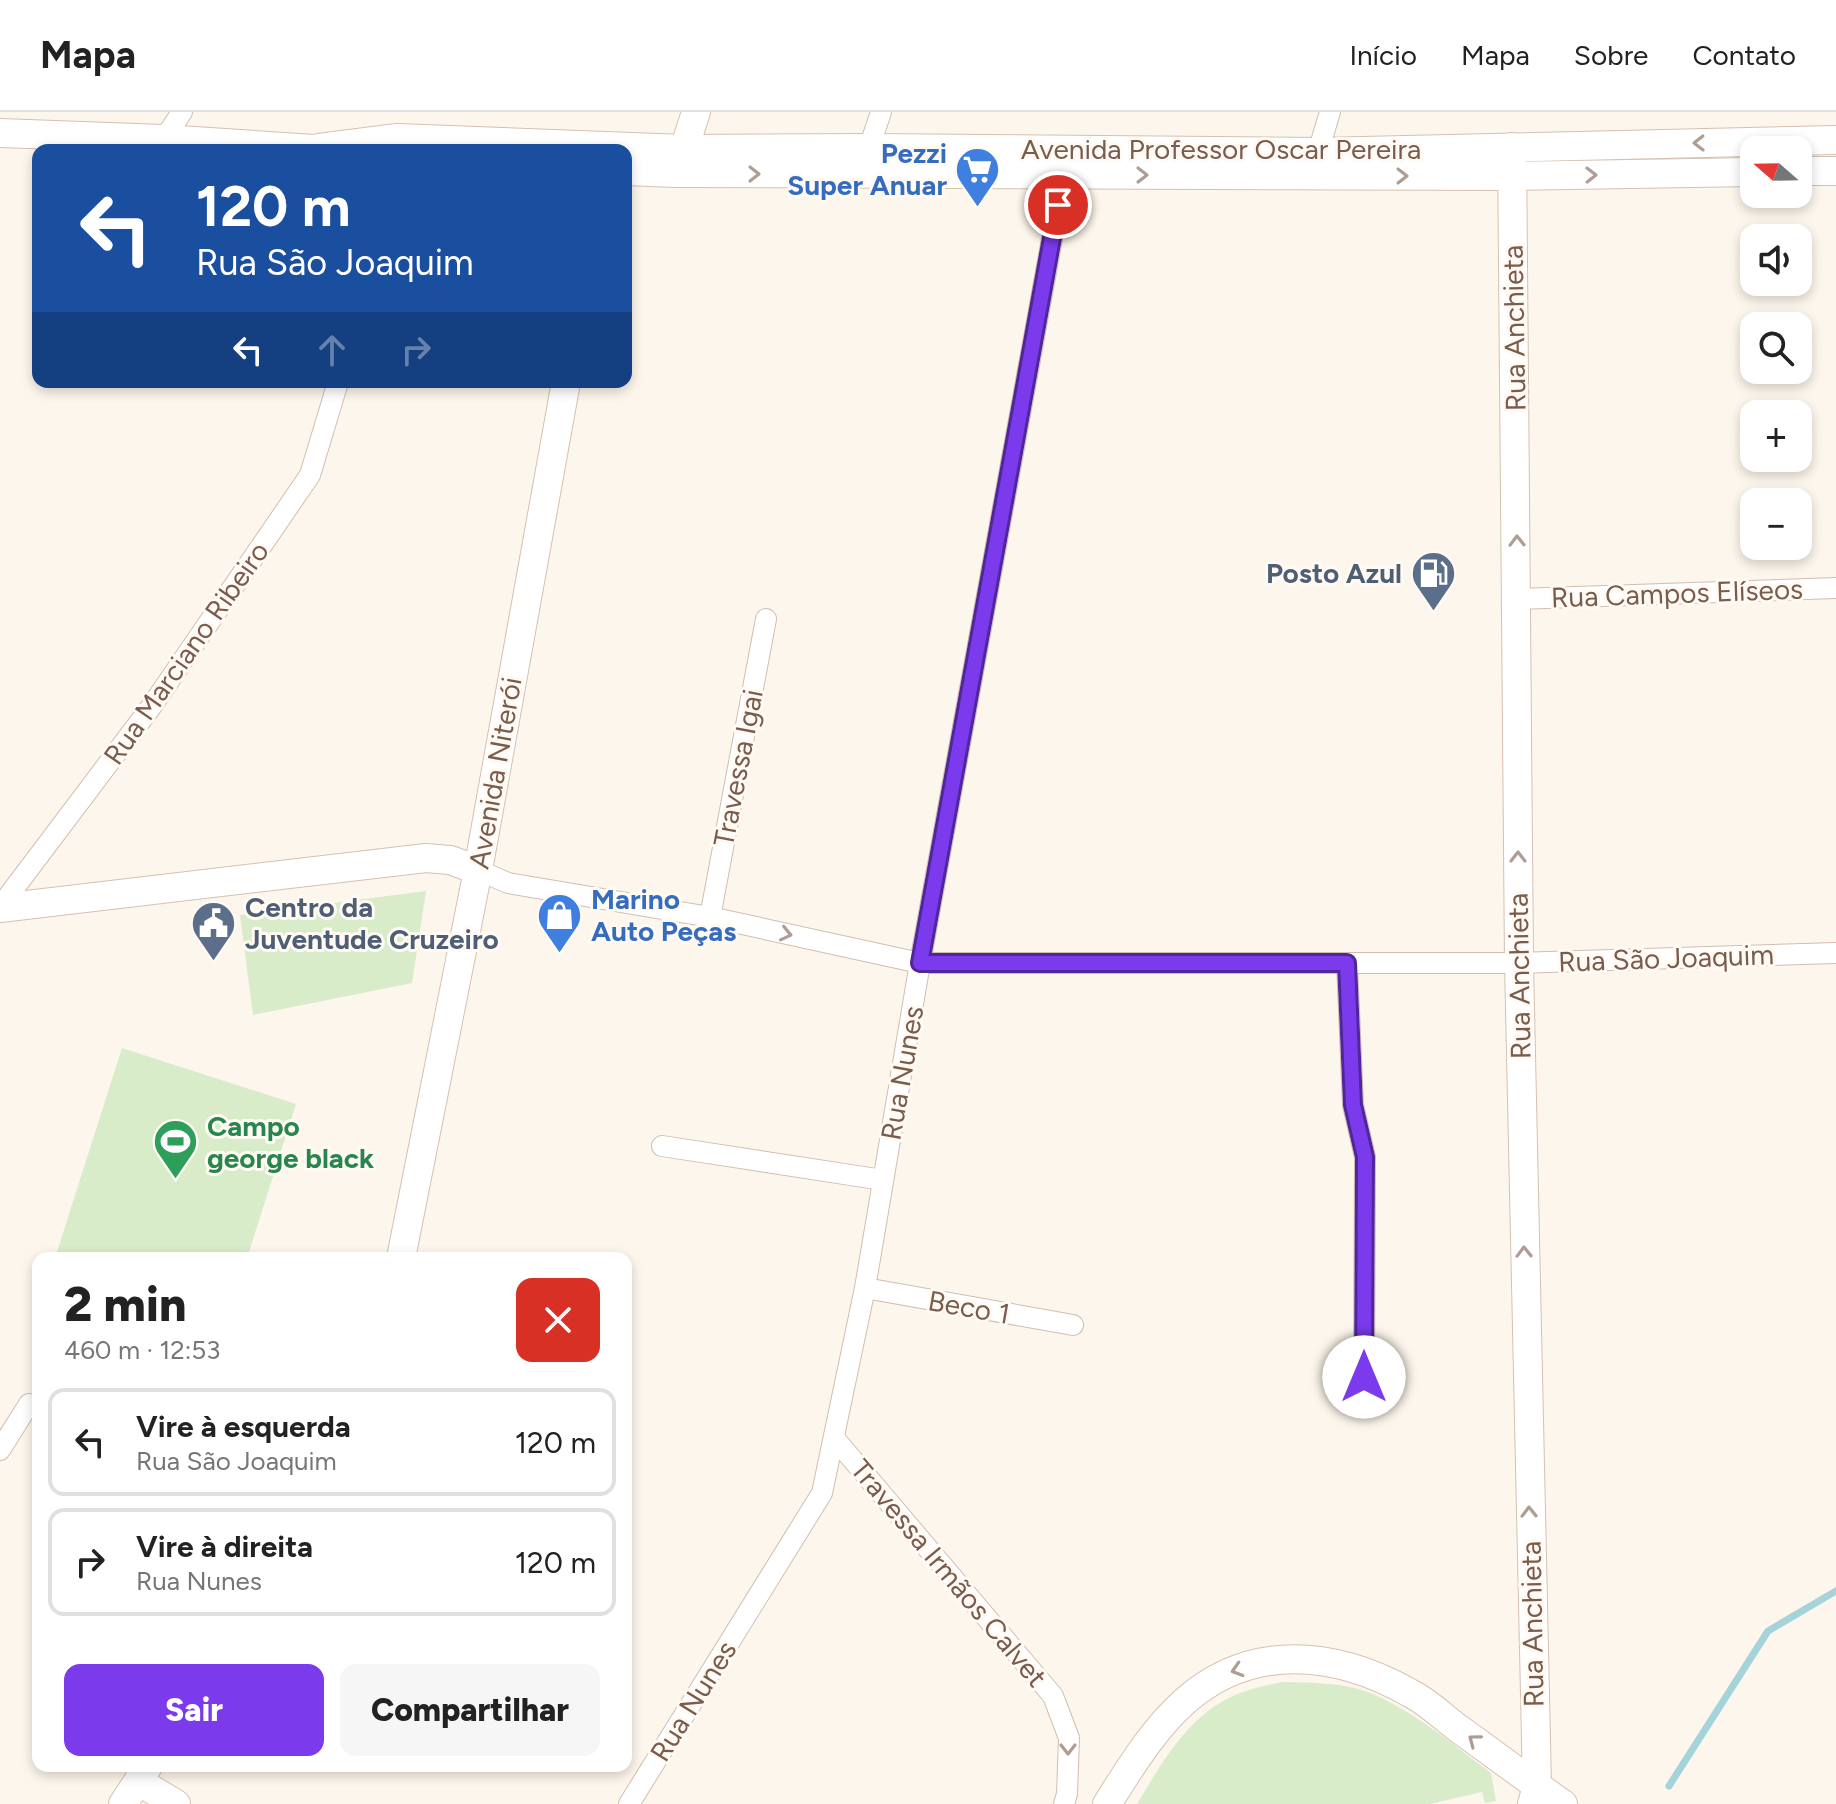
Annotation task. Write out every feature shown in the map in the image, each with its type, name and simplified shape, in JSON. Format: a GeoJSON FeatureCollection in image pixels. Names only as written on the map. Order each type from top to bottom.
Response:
{"type":"FeatureCollection","features":[{"type":"Feature","properties":{"kind":"main road"},"geometry":{"type":"LineString","coordinates":[[680,161],[696,112]]}},
{"type":"Feature","properties":{"kind":"main road","name":"Avenida Professor Oscar Pereira"},"geometry":{"type":"LineString","coordinates":[[0,133],[244,144]]}},
{"type":"Feature","properties":{"kind":"main road","name":"Avenida Professor Oscar Pereira"},"geometry":{"type":"LineString","coordinates":[[632,170],[680,161],[869,148],[1066,162],[1835,137]]}},
{"type":"Feature","properties":{"kind":"main road","name":"Avenida Professor Oscar Pereira"},"geometry":{"type":"LineString","coordinates":[[357,144],[397,138],[523,144]]}},
{"type":"Feature","properties":{"kind":"main road","name":"Rua Anchieta"},"geometry":{"type":"LineString","coordinates":[[1512,147],[1519,963],[1534,1795]]}},
{"type":"Feature","properties":{"kind":"main road","name":"Avenida Professor Oscar Pereira"},"geometry":{"type":"LineString","coordinates":[[632,152],[680,161],[1066,162],[1513,176],[1740,172]]}},
{"type":"Feature","properties":{"kind":"main road"},"geometry":{"type":"LineString","coordinates":[[1812,171],[1836,171]]}},
{"type":"Feature","properties":{"kind":"main road","name":"Avenida Niterói"},"geometry":{"type":"LineString","coordinates":[[402,1252],[478,870],[565,388]]}},
{"type":"Feature","properties":{"kind":"main road"},"geometry":{"type":"LineString","coordinates":[[0,908],[426,858],[450,860],[478,870]]}},
{"type":"Feature","properties":{"kind":"main road"},"geometry":{"type":"LineString","coordinates":[[1107,1804],[1152,1735],[1185,1701],[1224,1674],[1271,1659],[1320,1659],[1369,1673],[1413,1694],[1534,1795],[1563,1804]]}},
{"type":"Feature","properties":{"kind":"main road"},"geometry":{"type":"LineString","coordinates":[[136,1784],[176,1804]]}},
{"type":"Feature","properties":{"kind":"street"},"geometry":{"type":"LineString","coordinates":[[164,139],[182,112]]}},
{"type":"Feature","properties":{"kind":"street"},"geometry":{"type":"LineString","coordinates":[[869,148],[881,112]]}},
{"type":"Feature","properties":{"kind":"street"},"geometry":{"type":"LineString","coordinates":[[1318,152],[1330,112]]}},
{"type":"Feature","properties":{"kind":"street","name":"Rua Nunes"},"geometry":{"type":"LineString","coordinates":[[629,1804],[822,1493],[865,1288],[920,963],[1066,162]]}},
{"type":"Feature","properties":{"kind":"street","name":"Rua Marciano Ribeiro"},"geometry":{"type":"LineString","coordinates":[[0,908],[151,707],[310,475],[336,388]]}},
{"type":"Feature","properties":{"kind":"street","name":"Rua Campos Elíseos"},"geometry":{"type":"LineString","coordinates":[[1518,599],[1836,588]]}},
{"type":"Feature","properties":{"kind":"street","name":"Travessa Igai"},"geometry":{"type":"LineString","coordinates":[[710,917],[766,619]]}},
{"type":"Feature","properties":{"kind":"street","name":"Rua São Joaquim"},"geometry":{"type":"LineString","coordinates":[[478,870],[508,883],[710,917],[920,963],[1519,963],[1836,953]]}},
{"type":"Feature","properties":{"kind":"street"},"geometry":{"type":"LineString","coordinates":[[1347,963],[1353,1105],[1365,1157],[1364,1377]]}},
{"type":"Feature","properties":{"kind":"street"},"geometry":{"type":"LineString","coordinates":[[662,1146],[883,1180]]}},
{"type":"Feature","properties":{"kind":"street","name":"Beco 1"},"geometry":{"type":"LineString","coordinates":[[865,1288],[1073,1325]]}},
{"type":"Feature","properties":{"kind":"street"},"geometry":{"type":"LineString","coordinates":[[0,1450],[29,1404]]}},
{"type":"Feature","properties":{"kind":"street","name":"Travessa Irmãos Calvet"},"geometry":{"type":"LineString","coordinates":[[835,1439],[1053,1696],[1069,1738],[1064,1804]]}},
{"type":"Feature","properties":{"kind":"green space"},"geometry":{"type":"Polygon","coordinates":[[[426,891],[412,983],[253,1015],[240,915],[426,891]]]}},
{"type":"Feature","properties":{"kind":"green space","name":"Campo george black"},"geometry":{"type":"Polygon","coordinates":[[[122,1048],[296,1104],[249,1252],[57,1252],[122,1048]]]}},
{"type":"Feature","properties":{"kind":"green space"},"geometry":{"type":"Polygon","coordinates":[[[1282,1682],[1347,1686],[1385,1699],[1432,1728],[1491,1773],[1496,1801],[1485,1803],[1482,1792],[1430,1804],[1137,1804],[1180,1740],[1206,1712],[1240,1693],[1282,1682]]]}},
{"type":"Feature","properties":{"kind":"waterway"},"geometry":{"type":"LineString","coordinates":[[1669,1786],[1768,1631],[1836,1591]]}},
{"type":"Feature","properties":{"kind":"place","name":"Pezzi Super Anuar"},"geometry":{"type":"Point","coordinates":[978,208]}},
{"type":"Feature","properties":{"kind":"place","name":"Posto Azul"},"geometry":{"type":"Point","coordinates":[1433,612]}},
{"type":"Feature","properties":{"kind":"place","name":"Marino Auto Peças"},"geometry":{"type":"Point","coordinates":[560,954]}},
{"type":"Feature","properties":{"kind":"place","name":"Centro da Juventude Cruzeiro"},"geometry":{"type":"Point","coordinates":[214,962]}},
{"type":"Feature","properties":{"kind":"place","name":"Campo george black"},"geometry":{"type":"Point","coordinates":[176,1181]}},
{"type":"Feature","properties":{"kind":"route"},"geometry":{"type":"LineString","coordinates":[[1058,205],[920,963],[1347,963],[1353,1105],[1365,1157],[1364,1377]]}}]}
